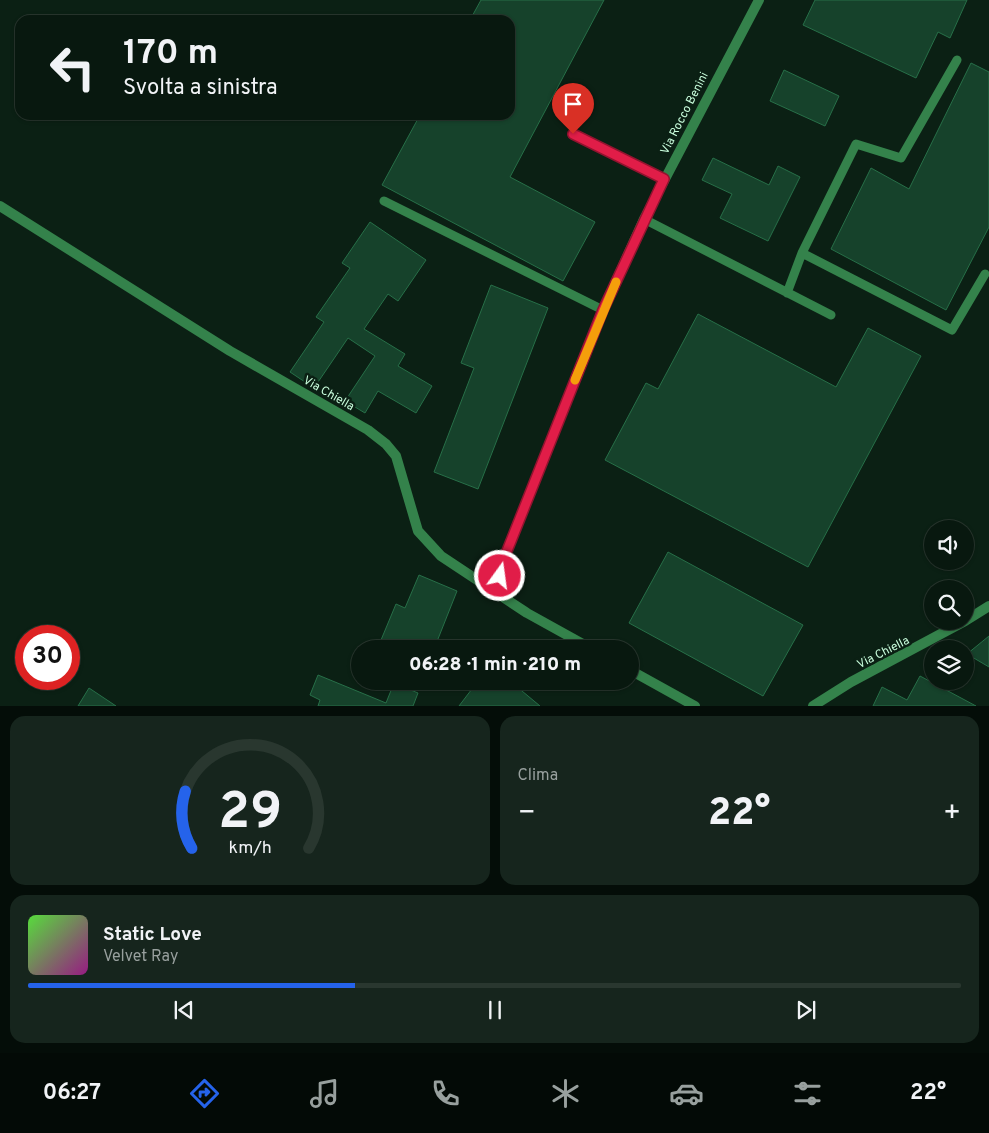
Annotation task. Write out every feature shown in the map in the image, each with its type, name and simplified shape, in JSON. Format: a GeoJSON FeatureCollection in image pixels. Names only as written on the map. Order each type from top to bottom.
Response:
{"type":"FeatureCollection","features":[{"type":"Feature","properties":{"kind":"street","name":"Via Rocco Benini"},"geometry":{"type":"LineString","coordinates":[[509,602],[500,576],[503,561],[603,310],[664,179],[759,0]]}},
{"type":"Feature","properties":{"kind":"street","name":"Via Chiella"},"geometry":{"type":"LineString","coordinates":[[0,206],[230,351],[368,430],[386,444],[396,456],[418,531],[441,556],[509,602],[576,640]]}},
{"type":"Feature","properties":{"kind":"street","name":"Via Chiella"},"geometry":{"type":"LineString","coordinates":[[974,615],[989,606]]}},
{"type":"Feature","properties":{"kind":"street","name":"Via Chiella"},"geometry":{"type":"LineString","coordinates":[[813,706],[851,682],[948,630]]}},
{"type":"Feature","properties":{"kind":"street"},"geometry":{"type":"LineString","coordinates":[[639,675],[694,706]]}},
{"type":"Feature","properties":{"kind":"lane"},"geometry":{"type":"LineString","coordinates":[[787,293],[802,254],[856,144],[901,158],[957,60]]}},
{"type":"Feature","properties":{"kind":"lane"},"geometry":{"type":"LineString","coordinates":[[573,134],[664,179]]}},
{"type":"Feature","properties":{"kind":"lane"},"geometry":{"type":"LineString","coordinates":[[384,201],[603,310]]}},
{"type":"Feature","properties":{"kind":"lane"},"geometry":{"type":"LineString","coordinates":[[644,219],[831,315]]}},
{"type":"Feature","properties":{"kind":"lane"},"geometry":{"type":"LineString","coordinates":[[802,254],[952,330],[985,274]]}},
{"type":"Feature","properties":{"kind":"building"},"geometry":{"type":"Polygon","coordinates":[[[481,0],[604,0],[510,177],[595,222],[563,281],[382,185],[417,120],[515,120],[515,15],[473,15],[481,0]]]}},
{"type":"Feature","properties":{"kind":"building"},"geometry":{"type":"Polygon","coordinates":[[[815,0],[967,0],[950,38],[938,32],[916,78],[803,25],[815,0]]]}},
{"type":"Feature","properties":{"kind":"building"},"geometry":{"type":"Polygon","coordinates":[[[971,63],[989,72],[989,227],[946,310],[831,249],[871,168],[909,189],[971,63]]]}},
{"type":"Feature","properties":{"kind":"building"},"geometry":{"type":"Polygon","coordinates":[[[784,70],[839,96],[825,126],[770,101],[784,70]]]}},
{"type":"Feature","properties":{"kind":"building"},"geometry":{"type":"Polygon","coordinates":[[[713,158],[769,185],[778,166],[800,177],[768,241],[720,218],[732,194],[702,180],[713,158]]]}},
{"type":"Feature","properties":{"kind":"building"},"geometry":{"type":"Polygon","coordinates":[[[370,222],[426,260],[398,301],[388,294],[364,329],[405,354],[398,366],[432,386],[416,413],[378,391],[365,413],[345,401],[375,356],[348,338],[314,388],[290,372],[324,322],[316,317],[350,268],[342,263],[370,222]]]}},
{"type":"Feature","properties":{"kind":"building"},"geometry":{"type":"Polygon","coordinates":[[[491,285],[548,308],[478,489],[434,472],[474,368],[461,363],[491,285]]]}},
{"type":"Feature","properties":{"kind":"building"},"geometry":{"type":"Polygon","coordinates":[[[698,314],[836,387],[868,328],[921,356],[808,567],[605,460],[646,383],[658,389],[698,314]]]}},
{"type":"Feature","properties":{"kind":"building"},"geometry":{"type":"Polygon","coordinates":[[[668,552],[803,625],[763,696],[629,623],[668,552]]]}},
{"type":"Feature","properties":{"kind":"building"},"geometry":{"type":"Polygon","coordinates":[[[419,575],[457,591],[438,640],[381,640],[396,604],[405,608],[419,575]]]}},
{"type":"Feature","properties":{"kind":"building"},"geometry":{"type":"Polygon","coordinates":[[[989,636],[989,667],[974,658],[974,648],[989,636]]]}},
{"type":"Feature","properties":{"kind":"building"},"geometry":{"type":"Polygon","coordinates":[[[318,675],[386,703],[391,690],[411,690],[418,693],[413,706],[318,706],[320,700],[310,695],[318,675]]]}},
{"type":"Feature","properties":{"kind":"building"},"geometry":{"type":"Polygon","coordinates":[[[920,676],[924,678],[924,690],[946,690],[976,706],[873,706],[882,687],[907,700],[920,676]]]}},
{"type":"Feature","properties":{"kind":"building"},"geometry":{"type":"Polygon","coordinates":[[[89,688],[116,706],[78,706],[89,688]]]}},
{"type":"Feature","properties":{"kind":"building"},"geometry":{"type":"Polygon","coordinates":[[[471,690],[521,690],[540,706],[459,706],[471,690]]]}},
{"type":"Feature","properties":{"kind":"slow traffic"},"geometry":{"type":"LineString","coordinates":[[575,380],[616,282]]}},
{"type":"Feature","properties":{"kind":"route"},"geometry":{"type":"LineString","coordinates":[[500,576],[503,561],[603,310],[664,179],[573,134]]}}]}
